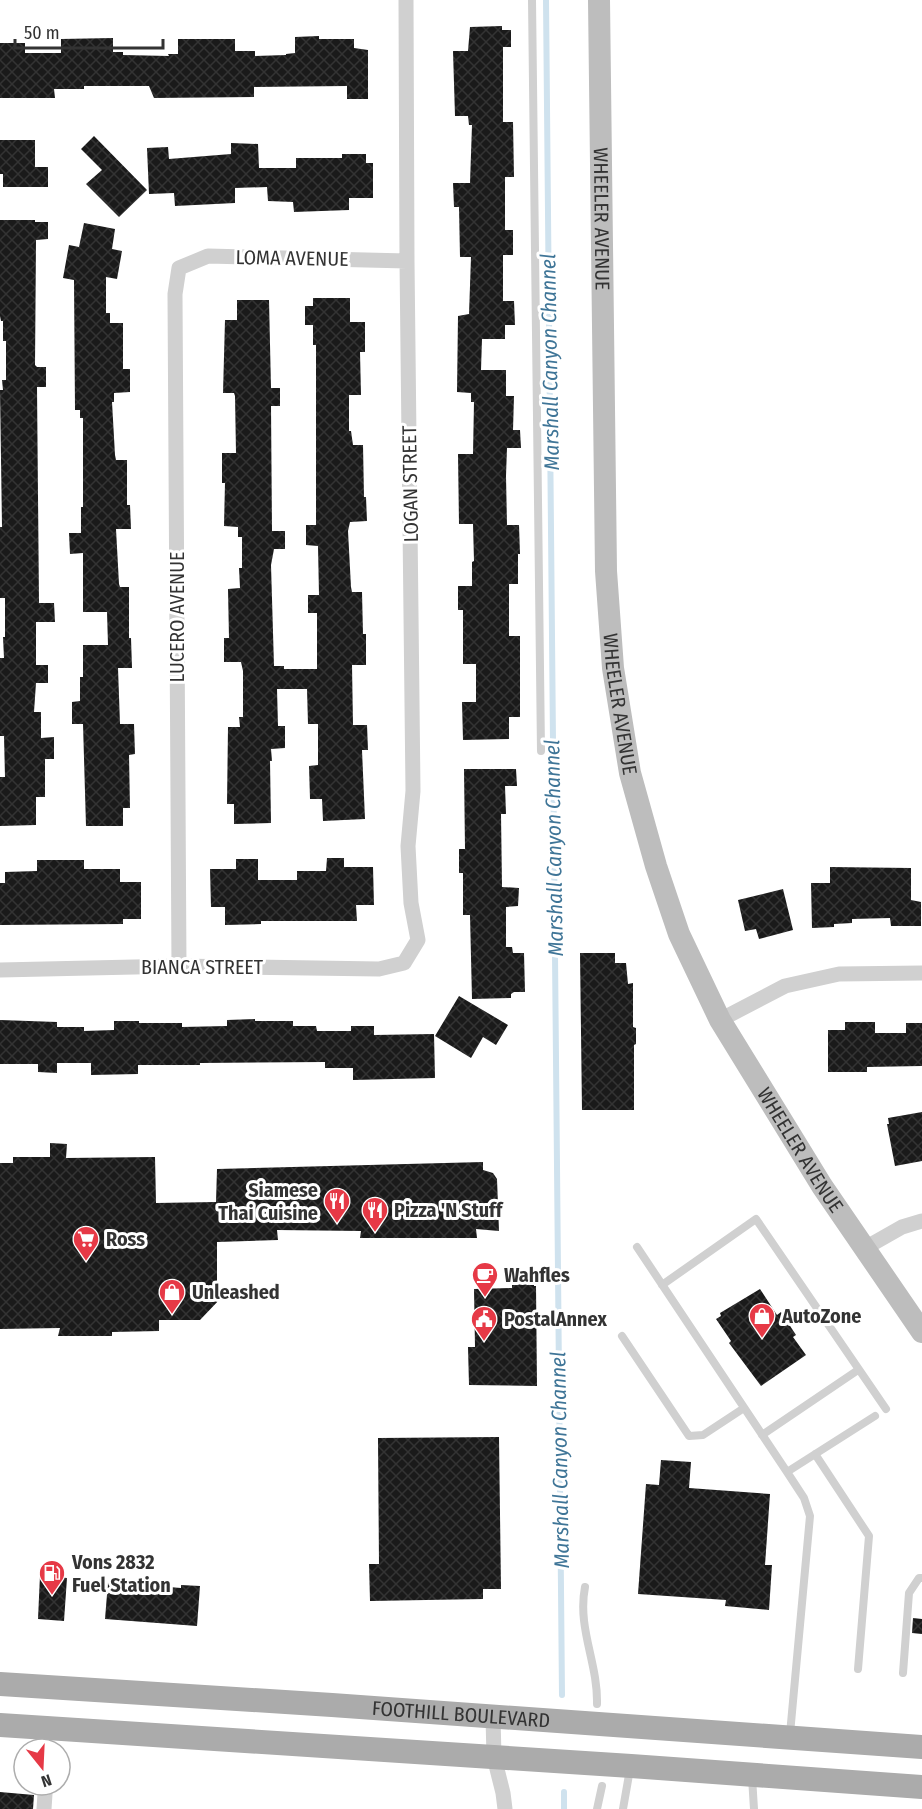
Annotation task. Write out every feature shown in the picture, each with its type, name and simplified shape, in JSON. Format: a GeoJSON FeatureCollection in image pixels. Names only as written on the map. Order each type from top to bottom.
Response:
{"type":"FeatureCollection","features":[{"type":"Feature","properties":{"kind":"main road","name":"WHEELER AVENUE"},"geometry":{"type":"LineString","coordinates":[[599,0],[606,559],[614,668],[630,774],[656,866],[679,934],[720,1020],[798,1149],[922,1332]]}},
{"type":"Feature","properties":{"kind":"main road","name":"FOOTHILL BOULEVARD"},"geometry":{"type":"LineString","coordinates":[[0,1684],[528,1719],[600,1715],[790,1738],[922,1748]]}},
{"type":"Feature","properties":{"kind":"main road","name":"FOOTHILL BOULEVARD"},"geometry":{"type":"LineString","coordinates":[[0,1725],[531,1759],[604,1775],[631,1766],[922,1787]]}},
{"type":"Feature","properties":{"kind":"street","name":"LOGAN STREET"},"geometry":{"type":"LineString","coordinates":[[404,963],[418,940],[411,903],[408,846],[413,791],[406,261],[406,0]]}},
{"type":"Feature","properties":{"kind":"street","name":"LOMA AVENUE"},"geometry":{"type":"LineString","coordinates":[[179,268],[208,256],[406,261]]}},
{"type":"Feature","properties":{"kind":"street","name":"LUCERO AVENUE"},"geometry":{"type":"LineString","coordinates":[[179,268],[175,294],[179,966]]}},
{"type":"Feature","properties":{"kind":"street","name":"BIANCA STREET"},"geometry":{"type":"LineString","coordinates":[[0,970],[179,966],[379,969],[404,963]]}},
{"type":"Feature","properties":{"kind":"street"},"geometry":{"type":"LineString","coordinates":[[720,1020],[785,987],[796,984],[839,974],[922,973]]}},
{"type":"Feature","properties":{"kind":"street"},"geometry":{"type":"LineString","coordinates":[[865,1248],[903,1227],[922,1221]]}},
{"type":"Feature","properties":{"kind":"street"},"geometry":{"type":"LineString","coordinates":[[493,1717],[494,1757],[505,1809]]}},
{"type":"Feature","properties":{"kind":"lane"},"geometry":{"type":"LineString","coordinates":[[532,0],[541,751]]}},
{"type":"Feature","properties":{"kind":"lane"},"geometry":{"type":"LineString","coordinates":[[662,1285],[756,1219],[886,1409]]}},
{"type":"Feature","properties":{"kind":"lane"},"geometry":{"type":"LineString","coordinates":[[637,1247],[804,1498],[810,1516],[790,1738]]}},
{"type":"Feature","properties":{"kind":"lane"},"geometry":{"type":"LineString","coordinates":[[622,1336],[689,1436],[703,1434],[744,1408]]}},
{"type":"Feature","properties":{"kind":"lane"},"geometry":{"type":"LineString","coordinates":[[762,1435],[858,1370]]}},
{"type":"Feature","properties":{"kind":"lane"},"geometry":{"type":"LineString","coordinates":[[787,1473],[875,1416]]}},
{"type":"Feature","properties":{"kind":"lane"},"geometry":{"type":"LineString","coordinates":[[815,1454],[869,1536],[858,1669]]}},
{"type":"Feature","properties":{"kind":"lane"},"geometry":{"type":"LineString","coordinates":[[903,1673],[909,1593],[919,1578],[922,1578]]}},
{"type":"Feature","properties":{"kind":"lane"},"geometry":{"type":"LineString","coordinates":[[585,1587],[582,1615],[598,1685],[600,1715]]}},
{"type":"Feature","properties":{"kind":"lane"},"geometry":{"type":"LineString","coordinates":[[623,1809],[631,1766]]}},
{"type":"Feature","properties":{"kind":"lane"},"geometry":{"type":"LineString","coordinates":[[597,1809],[604,1775]]}},
{"type":"Feature","properties":{"kind":"lane"},"geometry":{"type":"LineString","coordinates":[[752,1775],[753,1809]]}},
{"type":"Feature","properties":{"kind":"building"},"geometry":{"type":"Polygon","coordinates":[[[502,26],[502,30],[511,30],[511,47],[503,47],[503,122],[513,122],[514,177],[505,177],[505,230],[513,230],[513,255],[503,255],[503,301],[514,301],[515,325],[505,325],[505,339],[482,339],[481,370],[506,370],[506,396],[514,396],[513,430],[520,430],[521,448],[507,448],[506,476],[507,525],[519,525],[518,584],[509,584],[509,636],[520,636],[520,717],[509,717],[509,739],[463,740],[462,702],[476,702],[476,664],[463,664],[463,610],[458,610],[458,586],[472,586],[472,562],[474,561],[473,524],[459,524],[458,454],[473,454],[474,402],[471,402],[471,393],[457,392],[458,316],[469,314],[471,257],[460,257],[459,207],[454,207],[453,183],[470,183],[472,125],[469,125],[468,116],[455,116],[453,51],[468,51],[470,27],[502,26]]]}},
{"type":"Feature","properties":{"kind":"building"},"geometry":{"type":"Polygon","coordinates":[[[319,36],[319,39],[354,39],[354,48],[368,50],[368,99],[347,99],[347,86],[254,87],[254,97],[154,98],[149,86],[84,86],[84,89],[54,89],[55,98],[0,98],[0,43],[25,43],[25,53],[61,53],[61,39],[113,38],[113,52],[123,52],[123,55],[169,56],[168,54],[178,54],[178,39],[235,39],[235,51],[255,51],[255,56],[295,53],[295,37],[319,36]]]}},
{"type":"Feature","properties":{"kind":"building"},"geometry":{"type":"Polygon","coordinates":[[[94,136],[147,190],[119,217],[86,184],[102,170],[81,149],[94,136]]]}},
{"type":"Feature","properties":{"kind":"building"},"geometry":{"type":"Polygon","coordinates":[[[0,140],[35,140],[35,167],[48,167],[48,187],[3,187],[3,174],[0,174],[0,140]]]}},
{"type":"Feature","properties":{"kind":"building"},"geometry":{"type":"Polygon","coordinates":[[[231,143],[258,144],[259,168],[296,168],[296,158],[342,158],[342,154],[366,154],[366,163],[373,163],[373,198],[349,198],[349,210],[294,212],[293,202],[268,201],[267,187],[235,188],[235,203],[175,206],[174,193],[149,194],[147,148],[168,147],[169,159],[231,154],[231,143]]]}},
{"type":"Feature","properties":{"kind":"building"},"geometry":{"type":"Polygon","coordinates":[[[0,220],[48,222],[48,239],[36,240],[35,365],[46,367],[46,387],[37,387],[39,603],[54,603],[55,622],[36,622],[36,665],[48,665],[48,683],[36,683],[34,712],[41,712],[41,738],[54,737],[54,759],[45,759],[45,797],[36,797],[36,825],[0,826],[0,777],[5,777],[4,736],[0,736],[0,658],[4,658],[5,598],[0,598],[0,527],[2,527],[0,390],[3,390],[2,380],[6,380],[6,341],[3,341],[3,321],[0,316],[0,220]]]}},
{"type":"Feature","properties":{"kind":"building"},"geometry":{"type":"Polygon","coordinates":[[[84,223],[115,229],[112,249],[122,251],[117,279],[106,277],[106,313],[110,313],[110,323],[123,323],[123,369],[130,369],[130,392],[114,393],[114,402],[112,402],[116,460],[127,460],[127,505],[130,505],[131,529],[116,529],[119,584],[120,587],[129,587],[129,638],[131,638],[132,668],[118,668],[120,724],[134,724],[135,754],[129,755],[130,808],[123,808],[123,826],[86,826],[83,724],[72,724],[72,702],[80,701],[83,645],[108,645],[107,612],[83,612],[83,553],[70,554],[69,533],[81,533],[83,418],[80,418],[80,410],[75,410],[74,280],[63,278],[69,245],[79,247],[84,223]]]}},
{"type":"Feature","properties":{"kind":"building"},"geometry":{"type":"Polygon","coordinates":[[[313,298],[350,298],[350,322],[365,322],[365,352],[360,352],[361,395],[349,395],[349,431],[351,431],[353,445],[363,445],[367,521],[350,522],[348,531],[351,587],[352,592],[362,592],[363,634],[366,634],[366,665],[352,665],[353,725],[367,725],[368,750],[362,750],[365,819],[323,821],[322,799],[310,799],[309,766],[318,765],[318,724],[308,724],[307,689],[277,689],[278,726],[285,726],[285,748],[271,749],[271,823],[234,824],[234,804],[227,804],[228,727],[240,727],[239,717],[243,717],[243,671],[241,662],[224,662],[224,638],[229,638],[228,589],[240,588],[242,537],[238,537],[238,527],[224,526],[225,483],[222,483],[222,453],[236,453],[235,396],[234,393],[223,393],[225,320],[237,320],[237,300],[269,300],[271,388],[280,388],[280,406],[271,406],[272,531],[285,531],[285,549],[274,549],[271,565],[274,666],[284,666],[284,669],[317,669],[317,613],[308,613],[308,595],[319,595],[318,546],[306,545],[306,525],[316,525],[316,345],[313,345],[313,325],[305,325],[305,306],[313,306],[313,298]]]}},
{"type":"Feature","properties":{"kind":"building"},"geometry":{"type":"Polygon","coordinates":[[[464,769],[516,769],[517,786],[505,786],[506,814],[501,814],[502,887],[519,888],[518,906],[506,907],[506,947],[512,947],[513,953],[524,953],[525,992],[514,992],[511,998],[472,999],[470,915],[463,915],[463,873],[459,873],[459,849],[465,849],[464,769]]]}},
{"type":"Feature","properties":{"kind":"building"},"geometry":{"type":"Polygon","coordinates":[[[327,858],[344,858],[344,867],[373,867],[374,905],[356,905],[357,921],[261,921],[261,924],[225,925],[225,907],[211,907],[210,869],[236,869],[236,859],[258,859],[258,880],[297,880],[297,871],[326,871],[327,858]]]}},
{"type":"Feature","properties":{"kind":"building"},"geometry":{"type":"Polygon","coordinates":[[[37,860],[84,860],[84,869],[120,869],[120,882],[141,882],[141,919],[123,919],[123,924],[0,925],[0,883],[5,883],[5,872],[37,871],[37,860]]]}},
{"type":"Feature","properties":{"kind":"building"},"geometry":{"type":"Polygon","coordinates":[[[830,867],[911,868],[911,900],[921,902],[921,926],[891,926],[890,918],[852,919],[852,923],[812,928],[811,883],[830,883],[830,867]]]}},
{"type":"Feature","properties":{"kind":"building"},"geometry":{"type":"Polygon","coordinates":[[[783,889],[793,930],[759,939],[756,929],[745,931],[738,900],[783,889]]]}},
{"type":"Feature","properties":{"kind":"building"},"geometry":{"type":"Polygon","coordinates":[[[580,953],[615,953],[615,963],[626,963],[628,984],[633,983],[633,1027],[636,1028],[634,1110],[582,1110],[580,953]]]}},
{"type":"Feature","properties":{"kind":"building"},"geometry":{"type":"Polygon","coordinates":[[[459,996],[508,1025],[496,1045],[483,1037],[471,1058],[435,1036],[459,996]]]}},
{"type":"Feature","properties":{"kind":"building"},"geometry":{"type":"Polygon","coordinates":[[[255,1019],[255,1021],[293,1021],[293,1026],[316,1026],[317,1031],[351,1031],[351,1026],[374,1026],[374,1035],[434,1034],[435,1078],[353,1080],[353,1068],[325,1068],[325,1062],[138,1065],[138,1074],[91,1075],[91,1063],[57,1063],[57,1073],[38,1072],[38,1064],[0,1064],[0,1020],[57,1022],[57,1027],[84,1027],[84,1031],[114,1030],[114,1021],[182,1023],[182,1027],[227,1026],[227,1020],[255,1019]]]}},
{"type":"Feature","properties":{"kind":"building"},"geometry":{"type":"Polygon","coordinates":[[[845,1022],[875,1022],[875,1033],[906,1033],[906,1023],[922,1023],[922,1066],[867,1067],[867,1072],[828,1072],[828,1030],[845,1030],[845,1022]]]}},
{"type":"Feature","properties":{"kind":"building"},"geometry":{"type":"Polygon","coordinates":[[[922,1112],[922,1161],[895,1166],[887,1124],[889,1124],[888,1118],[922,1112]]]}},
{"type":"Feature","properties":{"kind":"building"},"geometry":{"type":"Polygon","coordinates":[[[50,1143],[67,1144],[66,1158],[155,1157],[156,1203],[216,1202],[217,1169],[483,1162],[483,1170],[493,1173],[497,1179],[499,1231],[476,1229],[477,1238],[360,1238],[361,1231],[277,1230],[278,1240],[217,1242],[217,1293],[221,1298],[200,1320],[159,1320],[159,1331],[112,1332],[112,1336],[58,1336],[60,1328],[0,1329],[0,1163],[13,1163],[13,1157],[50,1157],[50,1143]]]}},
{"type":"Feature","properties":{"kind":"building"},"geometry":{"type":"Polygon","coordinates":[[[534,1283],[536,1286],[537,1386],[469,1385],[468,1347],[475,1347],[474,1289],[512,1288],[512,1284],[534,1283]]]}},
{"type":"Feature","properties":{"kind":"building","name":"AutoZone"},"geometry":{"type":"Polygon","coordinates":[[[760,1289],[777,1315],[781,1312],[796,1335],[793,1337],[806,1355],[761,1386],[729,1343],[731,1341],[716,1319],[721,1316],[720,1313],[760,1289]]]}},
{"type":"Feature","properties":{"kind":"building"},"geometry":{"type":"Polygon","coordinates":[[[499,1437],[501,1589],[483,1589],[483,1599],[370,1601],[369,1564],[379,1564],[378,1438],[499,1437]]]}},
{"type":"Feature","properties":{"kind":"building"},"geometry":{"type":"Polygon","coordinates":[[[661,1460],[691,1462],[689,1488],[770,1494],[765,1565],[772,1565],[769,1610],[725,1606],[726,1600],[638,1594],[646,1484],[659,1485],[661,1460]]]}},
{"type":"Feature","properties":{"kind":"building","name":"Vons 2832 Fuel Station"},"geometry":{"type":"Polygon","coordinates":[[[40,1575],[67,1578],[64,1621],[38,1619],[40,1575]]]}},
{"type":"Feature","properties":{"kind":"building"},"geometry":{"type":"Polygon","coordinates":[[[108,1582],[181,1588],[181,1585],[200,1586],[197,1626],[105,1619],[108,1582]]]}},
{"type":"Feature","properties":{"kind":"building"},"geometry":{"type":"Polygon","coordinates":[[[913,1618],[922,1619],[922,1634],[912,1633],[913,1618]]]}},
{"type":"Feature","properties":{"kind":"building"},"geometry":{"type":"Polygon","coordinates":[[[0,1792],[12,1793],[12,1797],[34,1797],[33,1809],[0,1809],[0,1792]]]}},
{"type":"Feature","properties":{"kind":"waterway","name":"Marshall Canyon Channel"},"geometry":{"type":"LineString","coordinates":[[546,0],[562,1695]]}},
{"type":"Feature","properties":{"kind":"waterway","name":"Marshall Canyon Channel"},"geometry":{"type":"LineString","coordinates":[[564,1792],[564,1809]]}},
{"type":"Feature","properties":{"kind":"place","name":"Siamese Thai Cuisine"},"geometry":{"type":"Point","coordinates":[337,1224]}},
{"type":"Feature","properties":{"kind":"place","name":"Pizza 'N Stuff"},"geometry":{"type":"Point","coordinates":[375,1233]}},
{"type":"Feature","properties":{"kind":"place","name":"Ross"},"geometry":{"type":"Point","coordinates":[86,1262]}},
{"type":"Feature","properties":{"kind":"place","name":"Wahfles"},"geometry":{"type":"Point","coordinates":[485,1298]}},
{"type":"Feature","properties":{"kind":"place","name":"Unleashed"},"geometry":{"type":"Point","coordinates":[172,1315]}},
{"type":"Feature","properties":{"kind":"place","name":"AutoZone"},"geometry":{"type":"Point","coordinates":[762,1339]}},
{"type":"Feature","properties":{"kind":"place","name":"PostalAnnex"},"geometry":{"type":"Point","coordinates":[484,1342]}},
{"type":"Feature","properties":{"kind":"place","name":"Vons 2832 Fuel Station"},"geometry":{"type":"Point","coordinates":[52,1596]}}]}
